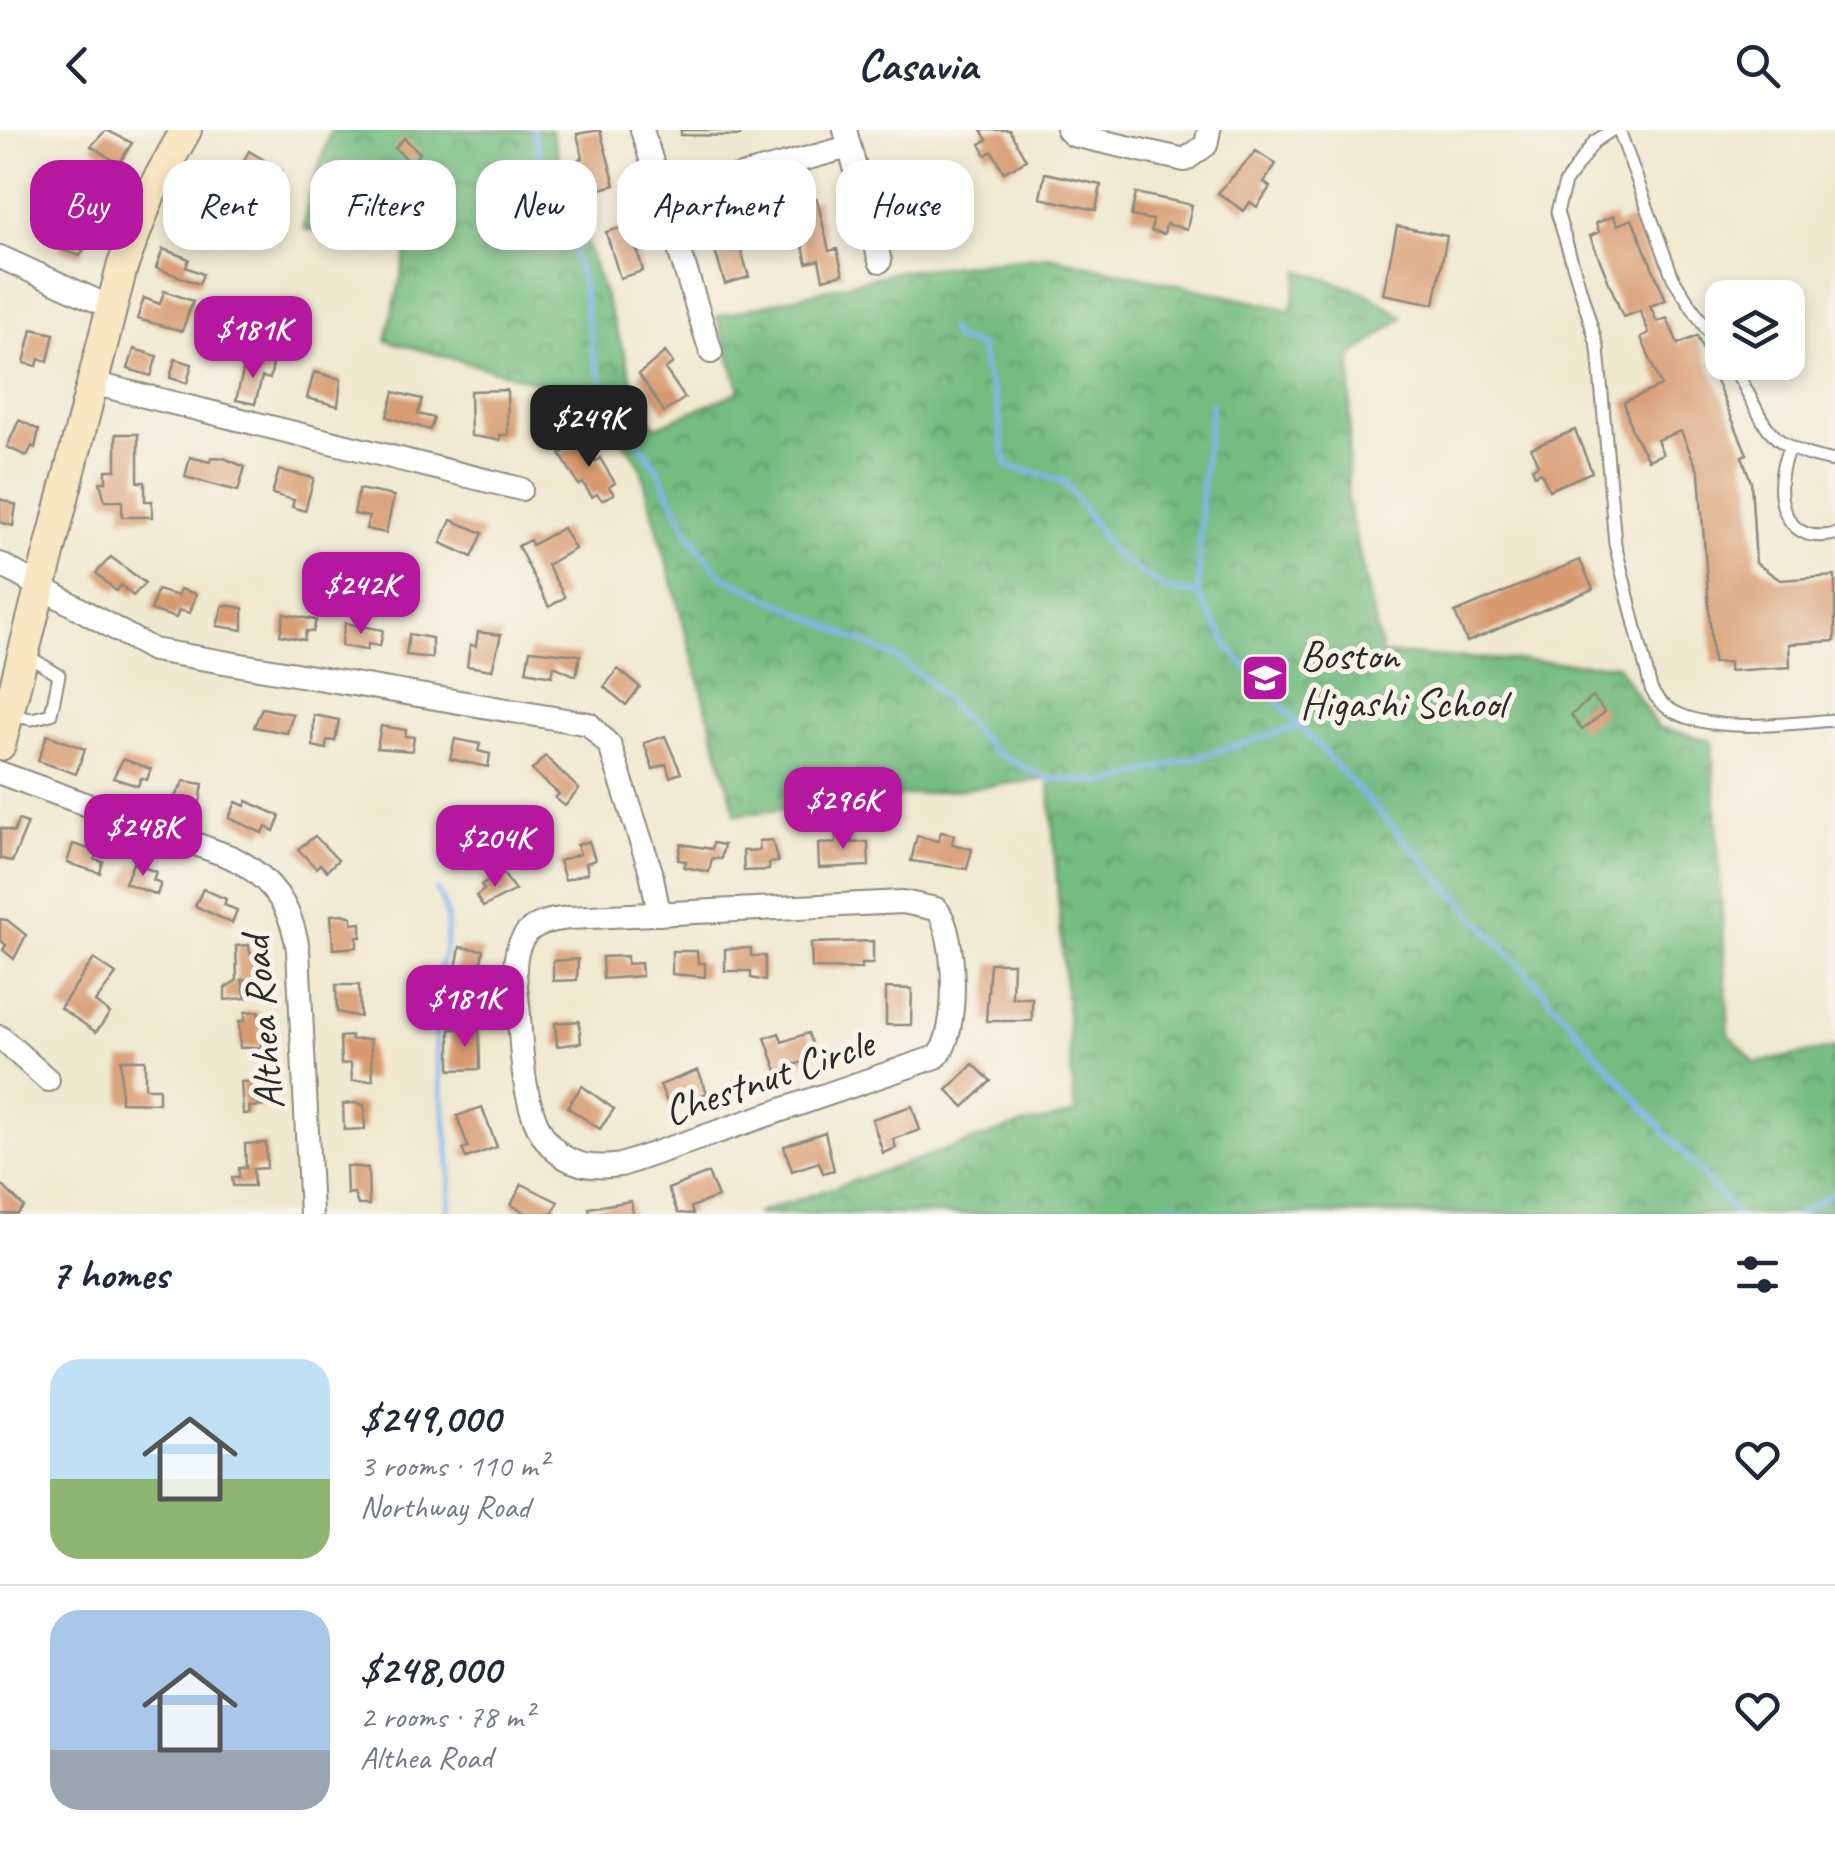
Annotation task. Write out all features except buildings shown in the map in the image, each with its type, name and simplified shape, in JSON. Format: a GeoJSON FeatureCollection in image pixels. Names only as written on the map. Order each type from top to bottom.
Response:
{"type":"FeatureCollection","features":[{"type":"Feature","properties":{"kind":"main road"},"geometry":{"type":"LineString","coordinates":[[0,746],[110,307],[142,211],[186,130]]}},
{"type":"Feature","properties":{"kind":"street"},"geometry":{"type":"LineString","coordinates":[[642,130],[651,160]]}},
{"type":"Feature","properties":{"kind":"street"},"geometry":{"type":"LineString","coordinates":[[1068,130],[1072,136],[1186,160],[1206,144],[1209,130]]}},
{"type":"Feature","properties":{"kind":"street"},"geometry":{"type":"LineString","coordinates":[[778,160],[847,138],[880,262]]}},
{"type":"Feature","properties":{"kind":"street"},"geometry":{"type":"LineString","coordinates":[[679,250],[711,352]]}},
{"type":"Feature","properties":{"kind":"street"},"geometry":{"type":"LineString","coordinates":[[0,257],[110,307]]}},
{"type":"Feature","properties":{"kind":"street"},"geometry":{"type":"LineString","coordinates":[[92,382],[521,489]]}},
{"type":"Feature","properties":{"kind":"street"},"geometry":{"type":"LineString","coordinates":[[0,564],[128,640],[166,653],[589,724],[610,746],[651,872],[659,914]]}},
{"type":"Feature","properties":{"kind":"street","name":"Althea Road"},"geometry":{"type":"LineString","coordinates":[[0,773],[216,850],[255,871],[280,896],[294,926],[300,964],[311,1214]]}},
{"type":"Feature","properties":{"kind":"street","name":"Chestnut Circle"},"geometry":{"type":"LineString","coordinates":[[902,902],[928,905],[946,921],[950,936],[947,1046],[928,1062],[728,1125],[634,1162],[599,1167],[577,1162],[542,1136],[528,1105],[517,949],[528,932],[550,921],[659,914],[902,902]]}},
{"type":"Feature","properties":{"kind":"street"},"geometry":{"type":"LineString","coordinates":[[0,1037],[48,1080]]}},
{"type":"Feature","properties":{"kind":"lane"},"geometry":{"type":"LineString","coordinates":[[1705,327],[1673,278],[1616,130],[1594,142],[1565,183],[1557,212],[1598,348],[1615,544],[1651,690],[1667,708],[1722,725],[1835,720]]}},
{"type":"Feature","properties":{"kind":"lane"},"geometry":{"type":"LineString","coordinates":[[1740,380],[1766,430],[1789,449],[1835,461]]}},
{"type":"Feature","properties":{"kind":"lane"},"geometry":{"type":"LineString","coordinates":[[1789,449],[1778,488],[1785,516],[1805,534],[1835,534]]}},
{"type":"Feature","properties":{"kind":"lane"},"geometry":{"type":"LineString","coordinates":[[10,715],[32,718],[51,714],[58,695],[58,675],[25,655]]}},
{"type":"Feature","properties":{"kind":"green space","name":"Boston Higashi School"},"geometry":{"type":"Polygon","coordinates":[[[331,130],[551,130],[560,160],[476,160],[476,250],[589,250],[636,400],[656,427],[740,391],[717,317],[899,271],[1048,256],[1291,310],[1300,270],[1366,293],[1403,317],[1352,357],[1347,499],[1382,654],[1617,665],[1657,727],[1712,741],[1729,1034],[1755,1063],[1835,1048],[1835,1214],[755,1214],[1017,1126],[1075,1114],[1049,779],[736,815],[640,465],[614,428],[599,413],[551,386],[386,340],[407,250],[456,250],[456,160],[321,160],[331,130]]]}},
{"type":"Feature","properties":{"kind":"green space","name":"Boston Higashi School"},"geometry":{"type":"Polygon","coordinates":[[[310,193],[310,230],[304,229],[310,193]]]}},
{"type":"Feature","properties":{"kind":"waterway"},"geometry":{"type":"LineString","coordinates":[[533,130],[550,198],[565,224],[581,277],[592,349],[608,400],[657,468],[689,534],[720,575],[898,659],[929,682],[994,752],[1049,779],[1109,783],[1300,726],[1537,984],[1736,1214]]}},
{"type":"Feature","properties":{"kind":"waterway"},"geometry":{"type":"LineString","coordinates":[[949,330],[955,339],[980,346],[996,401],[1008,466],[1064,481],[1115,555],[1167,590],[1198,594],[1231,650],[1300,726]]}},
{"type":"Feature","properties":{"kind":"waterway"},"geometry":{"type":"LineString","coordinates":[[1198,593],[1202,482],[1212,402]]}},
{"type":"Feature","properties":{"kind":"waterway"},"geometry":{"type":"LineString","coordinates":[[437,890],[447,917],[435,1021],[450,1162],[447,1214]]}},
{"type":"Feature","properties":{"kind":"waterway"},"geometry":{"type":"LineString","coordinates":[[1798,1214],[1835,1191]]}},
{"type":"Feature","properties":{"kind":"waterway"},"geometry":{"type":"LineString","coordinates":[[1112,1214],[1176,1204],[1208,1214]]}},
{"type":"Feature","properties":{"kind":"place","name":"Boston Higashi School"},"geometry":{"type":"Point","coordinates":[1265,678]}}]}
